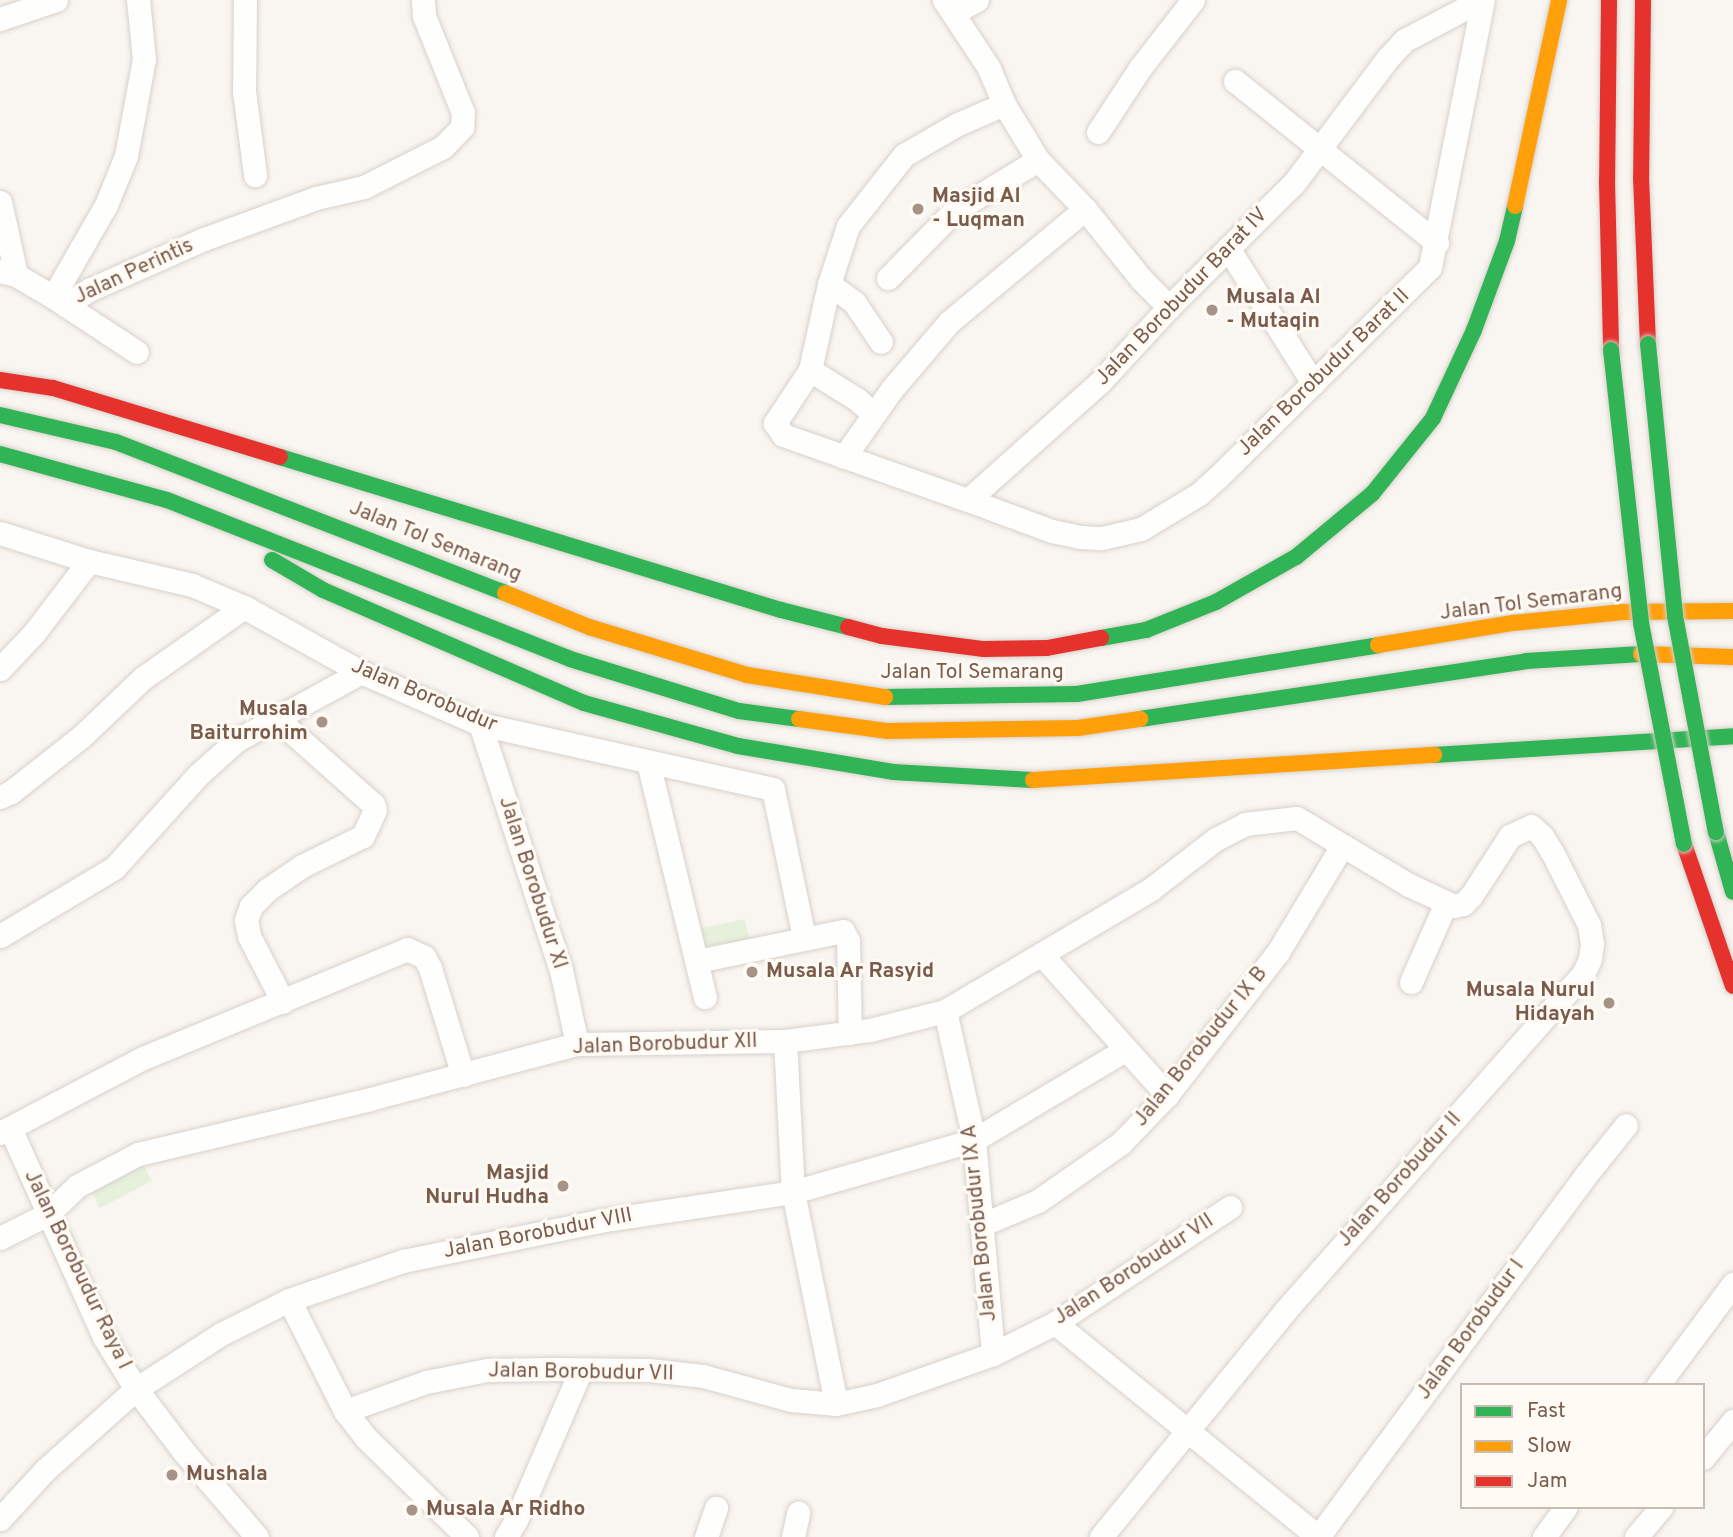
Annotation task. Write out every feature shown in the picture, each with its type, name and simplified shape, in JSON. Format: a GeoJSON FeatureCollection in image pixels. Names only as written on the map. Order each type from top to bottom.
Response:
{"type":"FeatureCollection","features":[{"type":"Feature","properties":{"kind":"highway"},"geometry":{"type":"LineString","coordinates":[[0,380],[53,388],[781,610],[882,636],[985,649],[1034,648],[1146,629],[1216,601],[1296,558],[1372,494],[1433,418],[1474,330],[1507,241],[1559,0]]}},
{"type":"Feature","properties":{"kind":"highway"},"geometry":{"type":"LineString","coordinates":[[1609,0],[1607,181],[1611,350],[1640,623],[1684,844],[1733,986]]}},
{"type":"Feature","properties":{"kind":"highway"},"geometry":{"type":"LineString","coordinates":[[1643,0],[1641,177],[1648,344],[1675,616],[1716,832],[1733,892]]}},
{"type":"Feature","properties":{"kind":"highway","name":"Jalan Tol Semarang"},"geometry":{"type":"LineString","coordinates":[[0,415],[116,442],[345,529],[589,627],[747,676],[894,698],[1077,694],[1513,622],[1623,612],[1733,611]]}},
{"type":"Feature","properties":{"kind":"highway"},"geometry":{"type":"LineString","coordinates":[[0,454],[167,500],[570,659],[739,711],[888,731],[1078,728],[1525,661],[1667,653],[1733,657]]}},
{"type":"Feature","properties":{"kind":"highway"},"geometry":{"type":"LineString","coordinates":[[167,500],[323,590],[584,704],[738,746],[893,772],[1027,780],[1733,736]]}},
{"type":"Feature","properties":{"kind":"street"},"geometry":{"type":"LineString","coordinates":[[0,19],[56,0]]}},
{"type":"Feature","properties":{"kind":"street"},"geometry":{"type":"LineString","coordinates":[[59,301],[106,205],[126,156],[144,59],[138,0]]}},
{"type":"Feature","properties":{"kind":"street"},"geometry":{"type":"LineString","coordinates":[[245,0],[244,91],[256,175]]}},
{"type":"Feature","properties":{"kind":"street","name":"Jalan Perintis"},"geometry":{"type":"LineString","coordinates":[[59,301],[204,239],[316,198],[364,187],[443,147],[462,127],[463,113],[424,16],[423,0]]}},
{"type":"Feature","properties":{"kind":"street"},"geometry":{"type":"LineString","coordinates":[[976,0],[949,6],[989,68],[1009,113],[1038,160],[1085,209],[1141,279],[1169,307]]}},
{"type":"Feature","properties":{"kind":"street"},"geometry":{"type":"LineString","coordinates":[[1098,132],[1140,68],[1193,0]]}},
{"type":"Feature","properties":{"kind":"street","name":"Jalan Borobudur Barat IV"},"geometry":{"type":"LineString","coordinates":[[968,500],[1100,382],[1169,307],[1294,183],[1388,58],[1405,40],[1482,0]]}},
{"type":"Feature","properties":{"kind":"street","name":"Jalan Borobudur Barat II"},"geometry":{"type":"LineString","coordinates":[[968,500],[1052,531],[1080,537],[1118,536],[1141,529],[1199,494],[1413,286],[1430,267],[1437,243],[1482,0]]}},
{"type":"Feature","properties":{"kind":"street"},"geometry":{"type":"LineString","coordinates":[[1235,81],[1437,243]]}},
{"type":"Feature","properties":{"kind":"street"},"geometry":{"type":"LineString","coordinates":[[968,500],[783,435],[775,423],[810,370],[828,284],[848,226],[904,155],[956,125],[1009,113]]}},
{"type":"Feature","properties":{"kind":"street"},"geometry":{"type":"LineString","coordinates":[[888,278],[954,211],[1038,160]]}},
{"type":"Feature","properties":{"kind":"street"},"geometry":{"type":"LineString","coordinates":[[0,202],[8,273],[59,301],[137,352]]}},
{"type":"Feature","properties":{"kind":"street"},"geometry":{"type":"LineString","coordinates":[[844,457],[873,414],[949,322],[1085,209]]}},
{"type":"Feature","properties":{"kind":"street"},"geometry":{"type":"LineString","coordinates":[[1228,248],[1313,383]]}},
{"type":"Feature","properties":{"kind":"street"},"geometry":{"type":"LineString","coordinates":[[828,284],[854,302],[881,342]]}},
{"type":"Feature","properties":{"kind":"street"},"geometry":{"type":"LineString","coordinates":[[810,370],[858,400],[873,414]]}},
{"type":"Feature","properties":{"kind":"street","name":"Jalan Borobudur"},"geometry":{"type":"LineString","coordinates":[[0,533],[89,561],[192,585],[244,607],[361,673],[480,724],[773,789],[804,938]]}},
{"type":"Feature","properties":{"kind":"street"},"geometry":{"type":"LineString","coordinates":[[0,669],[34,633],[89,561]]}},
{"type":"Feature","properties":{"kind":"street"},"geometry":{"type":"LineString","coordinates":[[0,797],[11,792],[82,736],[143,678],[244,607]]}},
{"type":"Feature","properties":{"kind":"street"},"geometry":{"type":"LineString","coordinates":[[0,936],[114,868],[198,775],[237,740],[361,673]]}},
{"type":"Feature","properties":{"kind":"street"},"geometry":{"type":"LineString","coordinates":[[276,718],[373,804],[375,810],[363,835],[302,866],[267,890],[251,906],[246,920],[249,936],[283,1002]]}},
{"type":"Feature","properties":{"kind":"street","name":"Jalan Borobudur XI"},"geometry":{"type":"LineString","coordinates":[[480,724],[561,970],[577,1044]]}},
{"type":"Feature","properties":{"kind":"street"},"geometry":{"type":"LineString","coordinates":[[648,762],[705,997]]}},
{"type":"Feature","properties":{"kind":"street","name":"Jalan Borobudur XII"},"geometry":{"type":"LineString","coordinates":[[0,1238],[48,1214],[77,1186],[138,1154],[463,1075],[577,1044],[785,1041],[850,1033],[944,1012],[1151,889],[1216,839],[1245,824],[1297,818],[1342,846]]}},
{"type":"Feature","properties":{"kind":"street","name":"Jalan Borobudur II"},"geometry":{"type":"LineString","coordinates":[[1101,1537],[1303,1291],[1583,974],[1590,960],[1592,944],[1589,925],[1552,852],[1542,836],[1531,826],[1510,836],[1463,904],[1445,905]]}},
{"type":"Feature","properties":{"kind":"street"},"geometry":{"type":"LineString","coordinates":[[1342,846],[1445,905],[1411,982]]}},
{"type":"Feature","properties":{"kind":"street","name":"Jalan Borobudur IX B"},"geometry":{"type":"LineString","coordinates":[[981,1225],[1038,1201],[1082,1172],[1121,1143],[1167,1095],[1278,952],[1342,846]]}},
{"type":"Feature","properties":{"kind":"street"},"geometry":{"type":"LineString","coordinates":[[697,961],[839,931],[846,934],[850,1033]]}},
{"type":"Feature","properties":{"kind":"street"},"geometry":{"type":"LineString","coordinates":[[5,1130],[143,1058],[407,950],[424,957],[430,968],[463,1075]]}},
{"type":"Feature","properties":{"kind":"street"},"geometry":{"type":"LineString","coordinates":[[1042,956],[1167,1095]]}},
{"type":"Feature","properties":{"kind":"street","name":"Jalan Borobudur IX A"},"geometry":{"type":"LineString","coordinates":[[944,1012],[974,1140],[993,1353]]}},
{"type":"Feature","properties":{"kind":"street"},"geometry":{"type":"LineString","coordinates":[[785,1041],[793,1192],[836,1404]]}},
{"type":"Feature","properties":{"kind":"street","name":"Jalan Borobudur VIII"},"geometry":{"type":"LineString","coordinates":[[0,1519],[45,1470],[136,1390],[220,1334],[289,1300],[403,1261],[599,1221],[793,1192],[974,1140],[1125,1050]]}},
{"type":"Feature","properties":{"kind":"street","name":"Jalan Borobudur I"},"geometry":{"type":"LineString","coordinates":[[1318,1537],[1585,1176],[1626,1125]]}},
{"type":"Feature","properties":{"kind":"street","name":"Jalan Borobudur Raya I"},"geometry":{"type":"LineString","coordinates":[[5,1130],[48,1214],[104,1337],[136,1390],[184,1452],[257,1537]]}},
{"type":"Feature","properties":{"kind":"street","name":"Jalan Borobudur VII"},"geometry":{"type":"LineString","coordinates":[[345,1411],[426,1382],[487,1370],[649,1370],[702,1376],[791,1400],[836,1404],[877,1395],[993,1353],[1055,1323],[1230,1207]]}},
{"type":"Feature","properties":{"kind":"street"},"geometry":{"type":"LineString","coordinates":[[1659,1383],[1733,1284]]}},
{"type":"Feature","properties":{"kind":"street"},"geometry":{"type":"LineString","coordinates":[[289,1300],[345,1411],[365,1437],[467,1537]]}},
{"type":"Feature","properties":{"kind":"street"},"geometry":{"type":"LineString","coordinates":[[1055,1323],[1089,1354],[1191,1430],[1318,1537]]}},
{"type":"Feature","properties":{"kind":"street"},"geometry":{"type":"LineString","coordinates":[[506,1537],[516,1520],[581,1370]]}},
{"type":"Feature","properties":{"kind":"street"},"geometry":{"type":"LineString","coordinates":[[1705,1456],[1733,1421]]}},
{"type":"Feature","properties":{"kind":"street"},"geometry":{"type":"LineString","coordinates":[[706,1537],[716,1508]]}},
{"type":"Feature","properties":{"kind":"street"},"geometry":{"type":"LineString","coordinates":[[1544,1537],[1565,1509]]}},
{"type":"Feature","properties":{"kind":"street"},"geometry":{"type":"LineString","coordinates":[[1636,1537],[1659,1509]]}},
{"type":"Feature","properties":{"kind":"street"},"geometry":{"type":"LineString","coordinates":[[793,1537],[798,1513]]}},
{"type":"Feature","properties":{"kind":"green space"},"geometry":{"type":"Polygon","coordinates":[[[745,919],[749,940],[706,948],[702,928],[745,919]]]}},
{"type":"Feature","properties":{"kind":"green space"},"geometry":{"type":"Polygon","coordinates":[[[140,1158],[152,1181],[100,1208],[88,1185],[140,1158]]]}},
{"type":"Feature","properties":{"kind":"traffic: fast"},"geometry":{"type":"LineString","coordinates":[[1101,638],[1146,630],[1216,602],[1296,557],[1372,494],[1433,418],[1474,330],[1507,241],[1515,206]]}},
{"type":"Feature","properties":{"kind":"traffic: fast"},"geometry":{"type":"LineString","coordinates":[[1648,344],[1675,616],[1716,832]]}},
{"type":"Feature","properties":{"kind":"traffic: fast"},"geometry":{"type":"LineString","coordinates":[[1611,350],[1641,623],[1684,844]]}},
{"type":"Feature","properties":{"kind":"traffic: fast"},"geometry":{"type":"LineString","coordinates":[[0,415],[116,442],[505,593]]}},
{"type":"Feature","properties":{"kind":"traffic: fast"},"geometry":{"type":"LineString","coordinates":[[0,454],[167,500],[570,659],[739,711],[799,719]]}},
{"type":"Feature","properties":{"kind":"traffic: fast"},"geometry":{"type":"LineString","coordinates":[[280,457],[781,610],[848,627]]}},
{"type":"Feature","properties":{"kind":"traffic: fast"},"geometry":{"type":"LineString","coordinates":[[272,560],[323,590],[584,703],[738,746],[893,772],[1033,780]]}},
{"type":"Feature","properties":{"kind":"traffic: fast"},"geometry":{"type":"LineString","coordinates":[[885,697],[1077,694],[1378,645]]}},
{"type":"Feature","properties":{"kind":"traffic: fast"},"geometry":{"type":"LineString","coordinates":[[1140,719],[1526,661],[1641,654]]}},
{"type":"Feature","properties":{"kind":"traffic: fast"},"geometry":{"type":"LineString","coordinates":[[1434,755],[1733,736]]}},
{"type":"Feature","properties":{"kind":"traffic: fast"},"geometry":{"type":"LineString","coordinates":[[1716,832],[1733,892]]}},
{"type":"Feature","properties":{"kind":"traffic: slow"},"geometry":{"type":"LineString","coordinates":[[1515,206],[1559,0]]}},
{"type":"Feature","properties":{"kind":"traffic: slow"},"geometry":{"type":"LineString","coordinates":[[505,593],[589,627],[747,675],[885,697]]}},
{"type":"Feature","properties":{"kind":"traffic: slow"},"geometry":{"type":"LineString","coordinates":[[1378,645],[1513,623],[1623,612],[1733,611]]}},
{"type":"Feature","properties":{"kind":"traffic: slow"},"geometry":{"type":"LineString","coordinates":[[1641,654],[1733,657]]}},
{"type":"Feature","properties":{"kind":"traffic: slow"},"geometry":{"type":"LineString","coordinates":[[799,719],[888,731],[1078,728],[1140,719]]}},
{"type":"Feature","properties":{"kind":"traffic: slow"},"geometry":{"type":"LineString","coordinates":[[1033,780],[1434,755]]}},
{"type":"Feature","properties":{"kind":"traffic: jam"},"geometry":{"type":"LineString","coordinates":[[1609,0],[1607,181],[1611,350]]}},
{"type":"Feature","properties":{"kind":"traffic: jam"},"geometry":{"type":"LineString","coordinates":[[1643,0],[1641,177],[1648,344]]}},
{"type":"Feature","properties":{"kind":"traffic: jam"},"geometry":{"type":"LineString","coordinates":[[0,380],[53,388],[280,457]]}},
{"type":"Feature","properties":{"kind":"traffic: jam"},"geometry":{"type":"LineString","coordinates":[[848,627],[882,636],[984,649],[1047,648],[1101,638]]}},
{"type":"Feature","properties":{"kind":"traffic: jam"},"geometry":{"type":"LineString","coordinates":[[1684,844],[1733,986]]}},
{"type":"Feature","properties":{"kind":"place","name":"Masjid Al - Luqman"},"geometry":{"type":"Point","coordinates":[918,209]}},
{"type":"Feature","properties":{"kind":"place","name":"Musala Al - Mutaqin"},"geometry":{"type":"Point","coordinates":[1212,310]}},
{"type":"Feature","properties":{"kind":"place","name":"Musala Baiturrohim"},"geometry":{"type":"Point","coordinates":[322,722]}},
{"type":"Feature","properties":{"kind":"place","name":"Musala Ar Rasyid"},"geometry":{"type":"Point","coordinates":[752,972]}},
{"type":"Feature","properties":{"kind":"place","name":"Musala Nurul Hidayah"},"geometry":{"type":"Point","coordinates":[1609,1003]}},
{"type":"Feature","properties":{"kind":"place","name":"Masjid Nurul Hudha"},"geometry":{"type":"Point","coordinates":[563,1186]}},
{"type":"Feature","properties":{"kind":"place","name":"Mushala"},"geometry":{"type":"Point","coordinates":[172,1475]}},
{"type":"Feature","properties":{"kind":"place","name":"Musala Ar Ridho"},"geometry":{"type":"Point","coordinates":[412,1510]}}]}
